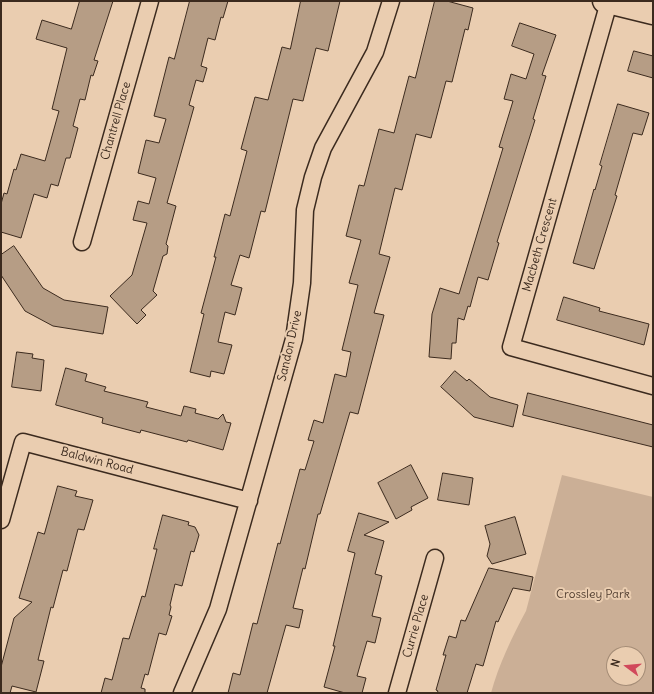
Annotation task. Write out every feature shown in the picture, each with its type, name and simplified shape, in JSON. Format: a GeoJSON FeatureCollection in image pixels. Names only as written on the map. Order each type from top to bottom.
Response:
{"type":"FeatureCollection","features":[{"type":"Feature","properties":{"kind":"main road"},"geometry":{"type":"LineString","coordinates":[[607,2],[653,13]]}},
{"type":"Feature","properties":{"kind":"street","name":"Chantrell Place"},"geometry":{"type":"LineString","coordinates":[[82,242],[150,1]]}},
{"type":"Feature","properties":{"kind":"street","name":"Sandon Drive"},"geometry":{"type":"LineString","coordinates":[[182,693],[218,610],[294,339],[302,283],[306,210],[313,177],[323,148],[375,52],[391,1]]}},
{"type":"Feature","properties":{"kind":"street","name":"Macbeth Crescent"},"geometry":{"type":"LineString","coordinates":[[607,2],[511,347],[653,386]]}},
{"type":"Feature","properties":{"kind":"street","name":"Baldwin Road"},"geometry":{"type":"LineString","coordinates":[[1,520],[23,442],[249,501]]}},
{"type":"Feature","properties":{"kind":"street","name":"Currie Place"},"geometry":{"type":"LineString","coordinates":[[397,693],[435,558]]}},
{"type":"Feature","properties":{"kind":"green space","name":"Crossley Park"},"geometry":{"type":"Polygon","coordinates":[[[562,475],[653,497],[653,693],[491,693],[506,651],[526,611],[562,475]]]}},
{"type":"Feature","properties":{"kind":"building"},"geometry":{"type":"Polygon","coordinates":[[[80,1],[113,1],[94,60],[98,61],[93,76],[91,75],[85,100],[80,99],[73,126],[78,128],[70,158],[66,158],[58,186],[51,184],[47,198],[34,194],[21,238],[1,232],[1,204],[4,193],[7,194],[14,169],[16,170],[21,154],[45,161],[59,111],[52,109],[67,48],[36,39],[42,20],[71,29],[80,1]]]}},
{"type":"Feature","properties":{"kind":"building"},"geometry":{"type":"Polygon","coordinates":[[[190,1],[228,1],[223,18],[221,17],[215,40],[208,38],[201,66],[207,68],[203,82],[196,80],[189,105],[194,107],[167,203],[176,206],[166,244],[168,246],[167,254],[163,256],[153,291],[157,295],[141,310],[146,315],[137,324],[110,296],[132,275],[147,223],[133,220],[138,201],[149,204],[156,178],[138,173],[146,140],[159,143],[166,119],[154,116],[169,57],[174,59],[190,1]]]}},
{"type":"Feature","properties":{"kind":"building"},"geometry":{"type":"Polygon","coordinates":[[[301,1],[340,1],[328,51],[316,48],[303,101],[293,99],[265,212],[261,211],[249,258],[240,255],[231,285],[242,288],[235,315],[225,312],[218,342],[232,345],[224,374],[211,371],[210,377],[190,372],[204,314],[201,313],[216,257],[214,257],[225,214],[230,216],[247,151],[241,149],[255,97],[268,100],[282,47],[290,49],[301,1]]]}},
{"type":"Feature","properties":{"kind":"building"},"geometry":{"type":"Polygon","coordinates":[[[435,1],[447,1],[473,8],[468,30],[465,29],[452,82],[446,81],[431,138],[416,134],[402,190],[395,188],[379,254],[390,257],[374,313],[384,315],[358,414],[350,412],[320,514],[318,514],[305,569],[303,568],[293,608],[303,610],[299,628],[286,625],[267,693],[228,693],[233,673],[240,675],[253,623],[257,624],[278,543],[280,544],[300,469],[305,470],[314,441],[308,440],[314,420],[323,423],[335,374],[346,377],[351,352],[342,350],[358,285],[349,283],[361,240],[346,236],[359,185],[364,186],[379,129],[394,133],[409,76],[415,78],[435,1]]]}},
{"type":"Feature","properties":{"kind":"building"},"geometry":{"type":"Polygon","coordinates":[[[520,23],[556,35],[542,75],[546,76],[533,119],[535,120],[497,242],[499,243],[488,280],[478,277],[470,307],[468,306],[464,320],[458,318],[456,343],[452,343],[451,359],[429,357],[432,314],[440,288],[459,294],[503,148],[499,147],[513,101],[504,99],[511,74],[526,79],[534,54],[512,46],[520,23]]]}},
{"type":"Feature","properties":{"kind":"building"},"geometry":{"type":"Polygon","coordinates":[[[634,51],[653,56],[653,78],[628,71],[634,51]]]}},
{"type":"Feature","properties":{"kind":"building"},"geometry":{"type":"Polygon","coordinates":[[[618,104],[649,113],[642,135],[633,133],[615,195],[617,196],[594,269],[573,263],[602,166],[600,165],[618,104]]]}},
{"type":"Feature","properties":{"kind":"building"},"geometry":{"type":"Polygon","coordinates":[[[14,246],[43,288],[64,300],[108,307],[103,334],[53,326],[25,311],[1,275],[1,255],[14,246]]]}},
{"type":"Feature","properties":{"kind":"building"},"geometry":{"type":"Polygon","coordinates":[[[564,297],[600,308],[599,311],[649,324],[644,345],[557,320],[564,297]]]}},
{"type":"Feature","properties":{"kind":"building"},"geometry":{"type":"Polygon","coordinates":[[[17,352],[33,354],[32,358],[44,360],[41,391],[12,387],[17,352]]]}},
{"type":"Feature","properties":{"kind":"building"},"geometry":{"type":"Polygon","coordinates":[[[66,368],[87,374],[85,381],[106,387],[104,391],[148,402],[146,407],[181,416],[184,406],[196,409],[195,413],[218,419],[223,414],[226,422],[231,423],[223,450],[188,440],[187,442],[141,430],[140,433],[102,423],[103,418],[56,405],[66,368]]]}},
{"type":"Feature","properties":{"kind":"building"},"geometry":{"type":"Polygon","coordinates":[[[455,371],[467,381],[469,379],[490,397],[518,405],[513,427],[474,417],[441,387],[455,371]]]}},
{"type":"Feature","properties":{"kind":"building"},"geometry":{"type":"Polygon","coordinates":[[[528,393],[653,425],[653,447],[523,415],[528,393]]]}},
{"type":"Feature","properties":{"kind":"building"},"geometry":{"type":"Polygon","coordinates":[[[411,465],[428,498],[411,507],[412,510],[396,519],[378,483],[411,465]]]}},
{"type":"Feature","properties":{"kind":"building"},"geometry":{"type":"Polygon","coordinates":[[[443,473],[473,478],[469,505],[438,500],[443,473]]]}},
{"type":"Feature","properties":{"kind":"building"},"geometry":{"type":"Polygon","coordinates":[[[58,486],[77,491],[75,496],[93,500],[84,530],[78,529],[67,571],[63,570],[53,608],[51,607],[38,660],[44,661],[36,692],[12,686],[10,693],[1,693],[1,667],[14,618],[32,602],[19,598],[38,532],[44,534],[58,486]]]}},
{"type":"Feature","properties":{"kind":"building"},"geometry":{"type":"Polygon","coordinates":[[[359,513],[389,522],[364,535],[384,541],[375,574],[382,576],[372,616],[381,618],[375,643],[367,641],[357,676],[366,678],[362,693],[345,693],[324,687],[335,646],[333,646],[355,553],[348,551],[359,513]]]}},
{"type":"Feature","properties":{"kind":"building"},"geometry":{"type":"Polygon","coordinates":[[[163,515],[189,522],[188,525],[195,527],[199,535],[194,552],[191,551],[182,586],[175,584],[169,615],[172,616],[166,635],[159,633],[148,675],[145,674],[141,688],[145,689],[145,693],[101,693],[105,678],[112,680],[123,638],[129,639],[142,596],[145,597],[157,549],[154,549],[163,515]]]}},
{"type":"Feature","properties":{"kind":"building"},"geometry":{"type":"Polygon","coordinates":[[[515,517],[526,554],[492,564],[487,556],[490,544],[485,526],[515,517]]]}},
{"type":"Feature","properties":{"kind":"building"},"geometry":{"type":"Polygon","coordinates":[[[489,568],[533,577],[530,591],[513,588],[498,622],[496,621],[483,666],[476,664],[467,693],[437,693],[438,691],[436,690],[446,655],[443,655],[449,636],[456,638],[461,620],[465,621],[489,568]]]}}]}
